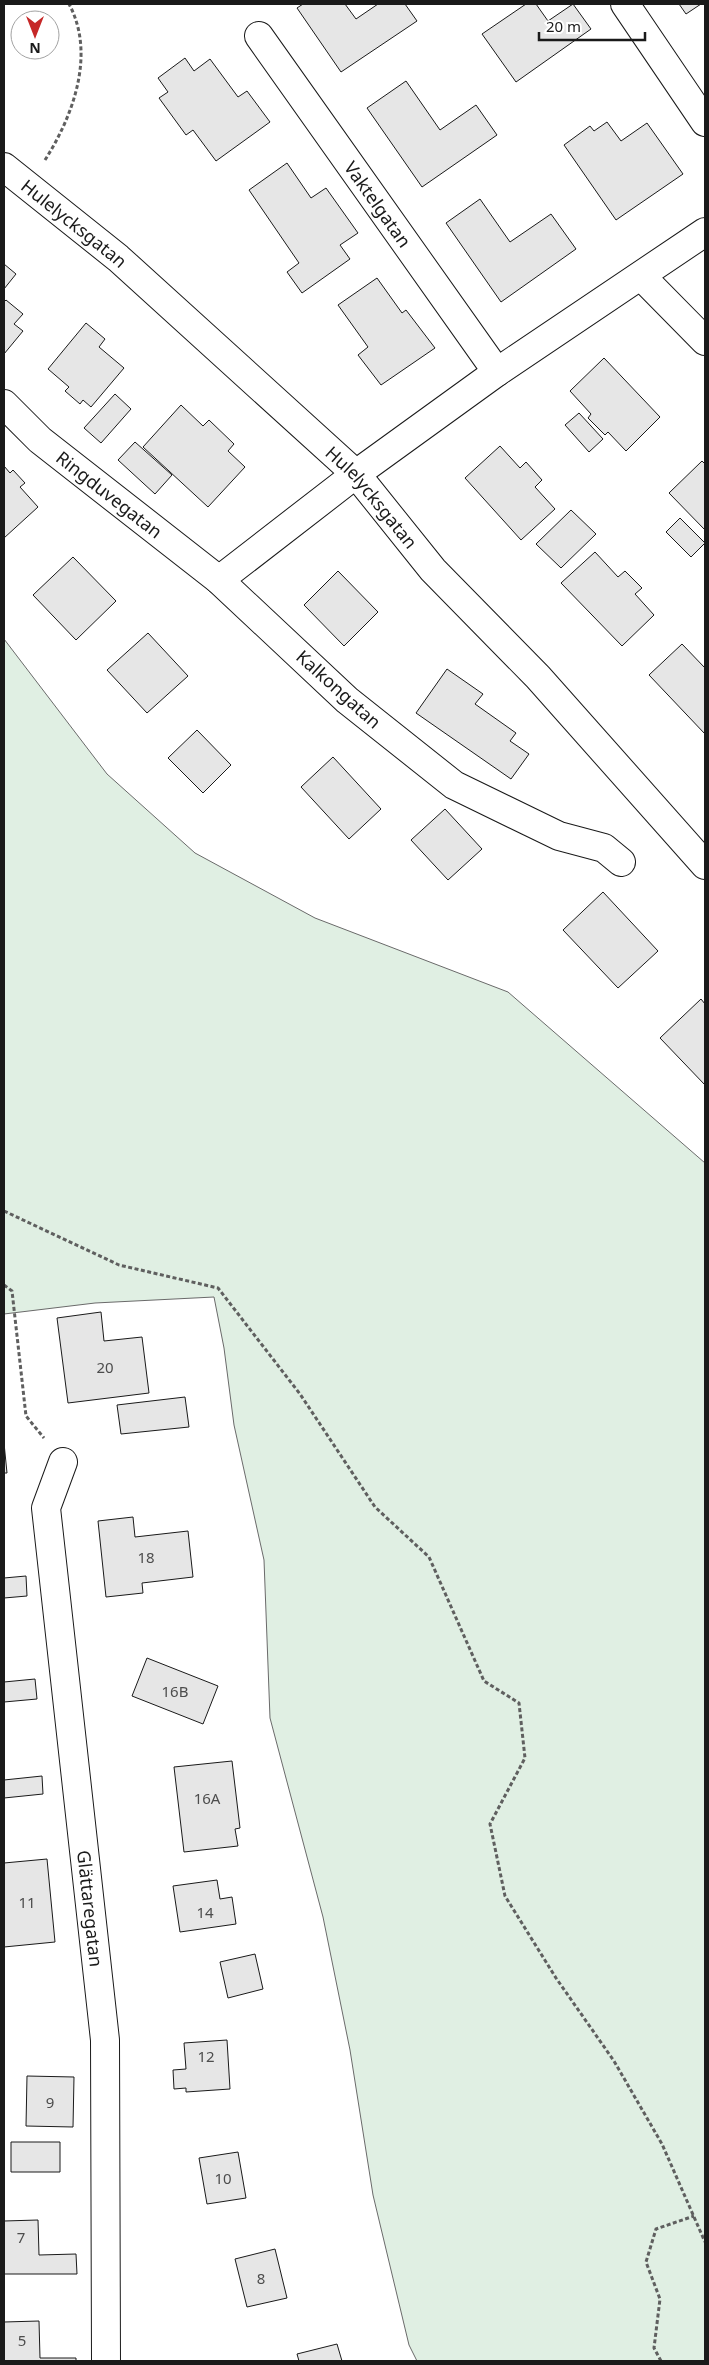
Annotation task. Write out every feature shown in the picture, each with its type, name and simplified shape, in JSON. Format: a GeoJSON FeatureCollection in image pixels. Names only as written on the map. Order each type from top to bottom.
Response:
{"type":"FeatureCollection","features":[{"type":"Feature","properties":{"kind":"street"},"geometry":{"type":"LineString","coordinates":[[625,4],[705,122]]}},
{"type":"Feature","properties":{"kind":"street","name":"Vaktelgatan"},"geometry":{"type":"LineString","coordinates":[[259,36],[497,372]]}},
{"type":"Feature","properties":{"kind":"street","name":"Hulelycksgatan"},"geometry":{"type":"LineString","coordinates":[[4,166],[118,258],[356,474],[433,570],[538,677],[705,865]]}},
{"type":"Feature","properties":{"kind":"street"},"geometry":{"type":"LineString","coordinates":[[219,580],[356,474],[497,372],[705,232]]}},
{"type":"Feature","properties":{"kind":"street"},"geometry":{"type":"LineString","coordinates":[[642,276],[705,341]]}},
{"type":"Feature","properties":{"kind":"street","name":"Ringduvegatan"},"geometry":{"type":"LineString","coordinates":[[4,404],[40,440],[219,580]]}},
{"type":"Feature","properties":{"kind":"street","name":"Kalkongatan"},"geometry":{"type":"LineString","coordinates":[[219,580],[347,700],[454,785],[560,836],[604,848],[621,862]]}},
{"type":"Feature","properties":{"kind":"street","name":"Glättaregatan"},"geometry":{"type":"LineString","coordinates":[[63,1462],[46,1508],[105,2040],[106,2361]]}},
{"type":"Feature","properties":{"kind":"path"},"geometry":{"type":"LineString","coordinates":[[28,186],[63,128],[78,79],[81,56],[79,34],[69,4]]}},
{"type":"Feature","properties":{"kind":"path"},"geometry":{"type":"LineString","coordinates":[[4,1210],[119,1265],[218,1288],[300,1394],[375,1507],[429,1557],[484,1681],[519,1703],[525,1758],[490,1824],[505,1896],[556,1978],[614,2061],[662,2144],[705,2242]]}},
{"type":"Feature","properties":{"kind":"path"},"geometry":{"type":"LineString","coordinates":[[4,1285],[12,1291],[26,1416],[63,1462]]}},
{"type":"Feature","properties":{"kind":"path"},"geometry":{"type":"LineString","coordinates":[[660,2361],[654,2348],[660,2299],[646,2262],[656,2229],[694,2216]]}},
{"type":"Feature","properties":{"kind":"green space"},"geometry":{"type":"Polygon","coordinates":[[[4,639],[107,774],[195,853],[315,918],[508,992],[705,1163],[705,2361],[417,2361],[409,2345],[373,2195],[350,2050],[323,1917],[270,1718],[264,1560],[234,1425],[224,1348],[214,1297],[95,1303],[4,1314],[4,639]]]}},
{"type":"Feature","properties":{"kind":"building"},"geometry":{"type":"Polygon","coordinates":[[[303,4],[345,4],[356,19],[378,4],[405,4],[417,21],[341,72],[297,8],[303,4]]]}},
{"type":"Feature","properties":{"kind":"building"},"geometry":{"type":"Polygon","coordinates":[[[526,4],[536,4],[548,21],[573,4],[591,29],[516,82],[482,34],[526,4]]]}},
{"type":"Feature","properties":{"kind":"building"},"geometry":{"type":"Polygon","coordinates":[[[679,4],[701,4],[686,14],[679,4]]]}},
{"type":"Feature","properties":{"kind":"building"},"geometry":{"type":"Polygon","coordinates":[[[185,58],[194,71],[210,59],[238,97],[247,91],[270,122],[216,161],[193,130],[186,135],[159,98],[168,92],[158,78],[185,58]]]}},
{"type":"Feature","properties":{"kind":"building"},"geometry":{"type":"Polygon","coordinates":[[[406,81],[440,130],[476,105],[497,135],[422,187],[367,108],[406,81]]]}},
{"type":"Feature","properties":{"kind":"building"},"geometry":{"type":"Polygon","coordinates":[[[607,122],[621,141],[647,123],[683,174],[616,220],[564,145],[590,126],[594,131],[607,122]]]}},
{"type":"Feature","properties":{"kind":"building"},"geometry":{"type":"Polygon","coordinates":[[[287,163],[311,198],[326,188],[358,233],[340,245],[350,259],[302,293],[287,272],[299,263],[249,190],[287,163]]]}},
{"type":"Feature","properties":{"kind":"building"},"geometry":{"type":"Polygon","coordinates":[[[480,199],[510,242],[551,214],[576,249],[501,302],[446,223],[480,199]]]}},
{"type":"Feature","properties":{"kind":"building"},"geometry":{"type":"Polygon","coordinates":[[[4,264],[16,274],[4,289],[4,264]]]}},
{"type":"Feature","properties":{"kind":"building"},"geometry":{"type":"Polygon","coordinates":[[[377,278],[402,313],[406,310],[435,348],[381,385],[358,355],[368,347],[338,305],[377,278]]]}},
{"type":"Feature","properties":{"kind":"building"},"geometry":{"type":"Polygon","coordinates":[[[6,300],[23,314],[14,324],[23,331],[4,354],[4,302],[6,300]]]}},
{"type":"Feature","properties":{"kind":"building"},"geometry":{"type":"Polygon","coordinates":[[[86,323],[105,339],[99,347],[124,368],[91,407],[83,400],[80,404],[65,391],[69,387],[48,369],[86,323]]]}},
{"type":"Feature","properties":{"kind":"building"},"geometry":{"type":"Polygon","coordinates":[[[604,358],[660,417],[626,451],[608,432],[605,435],[588,418],[591,414],[570,391],[604,358]]]}},
{"type":"Feature","properties":{"kind":"building"},"geometry":{"type":"Polygon","coordinates":[[[115,394],[131,409],[101,443],[84,428],[115,394]]]}},
{"type":"Feature","properties":{"kind":"building"},"geometry":{"type":"Polygon","coordinates":[[[181,405],[203,426],[209,420],[234,444],[228,451],[245,467],[208,507],[143,447],[181,405]]]}},
{"type":"Feature","properties":{"kind":"building"},"geometry":{"type":"Polygon","coordinates":[[[579,413],[603,439],[589,452],[565,425],[579,413]]]}},
{"type":"Feature","properties":{"kind":"building"},"geometry":{"type":"Polygon","coordinates":[[[135,442],[172,475],[155,494],[118,460],[135,442]]]}},
{"type":"Feature","properties":{"kind":"building"},"geometry":{"type":"Polygon","coordinates":[[[500,446],[520,468],[526,462],[542,480],[535,487],[555,509],[521,540],[465,478],[500,446]]]}},
{"type":"Feature","properties":{"kind":"building"},"geometry":{"type":"Polygon","coordinates":[[[702,461],[705,464],[705,530],[669,493],[702,461]]]}},
{"type":"Feature","properties":{"kind":"building"},"geometry":{"type":"Polygon","coordinates":[[[4,466],[10,473],[13,470],[25,483],[20,487],[38,507],[4,538],[4,466]]]}},
{"type":"Feature","properties":{"kind":"building"},"geometry":{"type":"Polygon","coordinates":[[[571,510],[596,534],[561,568],[536,544],[571,510]]]}},
{"type":"Feature","properties":{"kind":"building"},"geometry":{"type":"Polygon","coordinates":[[[680,518],[705,543],[691,557],[666,532],[680,518]]]}},
{"type":"Feature","properties":{"kind":"building"},"geometry":{"type":"Polygon","coordinates":[[[595,552],[618,577],[625,571],[642,588],[635,594],[654,615],[622,646],[561,583],[595,552]]]}},
{"type":"Feature","properties":{"kind":"building"},"geometry":{"type":"Polygon","coordinates":[[[73,557],[116,601],[76,640],[33,595],[73,557]]]}},
{"type":"Feature","properties":{"kind":"building"},"geometry":{"type":"Polygon","coordinates":[[[338,571],[378,612],[344,646],[304,605],[338,571]]]}},
{"type":"Feature","properties":{"kind":"building"},"geometry":{"type":"Polygon","coordinates":[[[148,633],[188,676],[147,713],[107,670],[148,633]]]}},
{"type":"Feature","properties":{"kind":"building"},"geometry":{"type":"Polygon","coordinates":[[[682,644],[705,668],[705,734],[649,675],[682,644]]]}},
{"type":"Feature","properties":{"kind":"building"},"geometry":{"type":"Polygon","coordinates":[[[447,669],[483,694],[475,704],[516,733],[510,741],[529,754],[511,779],[416,713],[447,669]]]}},
{"type":"Feature","properties":{"kind":"building"},"geometry":{"type":"Polygon","coordinates":[[[197,730],[231,765],[203,793],[168,758],[197,730]]]}},
{"type":"Feature","properties":{"kind":"building"},"geometry":{"type":"Polygon","coordinates":[[[333,757],[381,809],[349,839],[301,787],[333,757]]]}},
{"type":"Feature","properties":{"kind":"building"},"geometry":{"type":"Polygon","coordinates":[[[445,809],[482,849],[448,880],[411,840],[445,809]]]}},
{"type":"Feature","properties":{"kind":"building"},"geometry":{"type":"Polygon","coordinates":[[[603,892],[658,951],[618,988],[563,930],[603,892]]]}},
{"type":"Feature","properties":{"kind":"building"},"geometry":{"type":"Polygon","coordinates":[[[701,999],[705,1004],[705,1085],[660,1038],[701,999]]]}},
{"type":"Feature","properties":{"kind":"building"},"geometry":{"type":"Polygon","coordinates":[[[101,1312],[104,1341],[142,1337],[149,1393],[68,1403],[57,1318],[101,1312]]]}},
{"type":"Feature","properties":{"kind":"building"},"geometry":{"type":"Polygon","coordinates":[[[185,1397],[189,1427],[121,1434],[117,1405],[185,1397]]]}},
{"type":"Feature","properties":{"kind":"building"},"geometry":{"type":"Polygon","coordinates":[[[4,1443],[7,1473],[4,1473],[4,1443]]]}},
{"type":"Feature","properties":{"kind":"building"},"geometry":{"type":"Polygon","coordinates":[[[133,1517],[135,1537],[188,1531],[193,1577],[142,1583],[143,1593],[106,1597],[98,1521],[133,1517]]]}},
{"type":"Feature","properties":{"kind":"building"},"geometry":{"type":"Polygon","coordinates":[[[26,1576],[27,1596],[4,1598],[4,1578],[26,1576]]]}},
{"type":"Feature","properties":{"kind":"building"},"geometry":{"type":"Polygon","coordinates":[[[147,1658],[218,1686],[203,1724],[132,1696],[147,1658]]]}},
{"type":"Feature","properties":{"kind":"building"},"geometry":{"type":"Polygon","coordinates":[[[35,1679],[37,1699],[4,1702],[4,1682],[35,1679]]]}},
{"type":"Feature","properties":{"kind":"building"},"geometry":{"type":"Polygon","coordinates":[[[232,1761],[240,1828],[235,1829],[238,1846],[184,1852],[174,1767],[232,1761]]]}},
{"type":"Feature","properties":{"kind":"building"},"geometry":{"type":"Polygon","coordinates":[[[42,1776],[43,1794],[4,1798],[4,1780],[42,1776]]]}},
{"type":"Feature","properties":{"kind":"building"},"geometry":{"type":"Polygon","coordinates":[[[47,1859],[55,1942],[4,1947],[4,1863],[47,1859]]]}},
{"type":"Feature","properties":{"kind":"building"},"geometry":{"type":"Polygon","coordinates":[[[217,1880],[220,1899],[232,1897],[236,1924],[180,1932],[173,1886],[217,1880]]]}},
{"type":"Feature","properties":{"kind":"building"},"geometry":{"type":"Polygon","coordinates":[[[255,1954],[263,1989],[228,1998],[220,1962],[255,1954]]]}},
{"type":"Feature","properties":{"kind":"building"},"geometry":{"type":"Polygon","coordinates":[[[227,2040],[230,2089],[186,2092],[186,2088],[174,2089],[173,2070],[186,2069],[184,2043],[227,2040]]]}},
{"type":"Feature","properties":{"kind":"building"},"geometry":{"type":"Polygon","coordinates":[[[27,2076],[74,2077],[73,2127],[26,2126],[27,2076]]]}},
{"type":"Feature","properties":{"kind":"building"},"geometry":{"type":"Polygon","coordinates":[[[11,2142],[60,2142],[60,2172],[11,2172],[11,2142]]]}},
{"type":"Feature","properties":{"kind":"building"},"geometry":{"type":"Polygon","coordinates":[[[238,2152],[246,2198],[207,2204],[199,2158],[238,2152]]]}},
{"type":"Feature","properties":{"kind":"building"},"geometry":{"type":"Polygon","coordinates":[[[38,2220],[39,2255],[76,2254],[77,2274],[4,2274],[4,2221],[38,2220]]]}},
{"type":"Feature","properties":{"kind":"building"},"geometry":{"type":"Polygon","coordinates":[[[275,2249],[287,2298],[247,2307],[235,2259],[275,2249]]]}},
{"type":"Feature","properties":{"kind":"building"},"geometry":{"type":"Polygon","coordinates":[[[39,2321],[40,2358],[76,2358],[76,2361],[4,2361],[4,2322],[39,2321]]]}},
{"type":"Feature","properties":{"kind":"building"},"geometry":{"type":"Polygon","coordinates":[[[337,2344],[342,2361],[299,2361],[297,2354],[337,2344]]]}}]}
